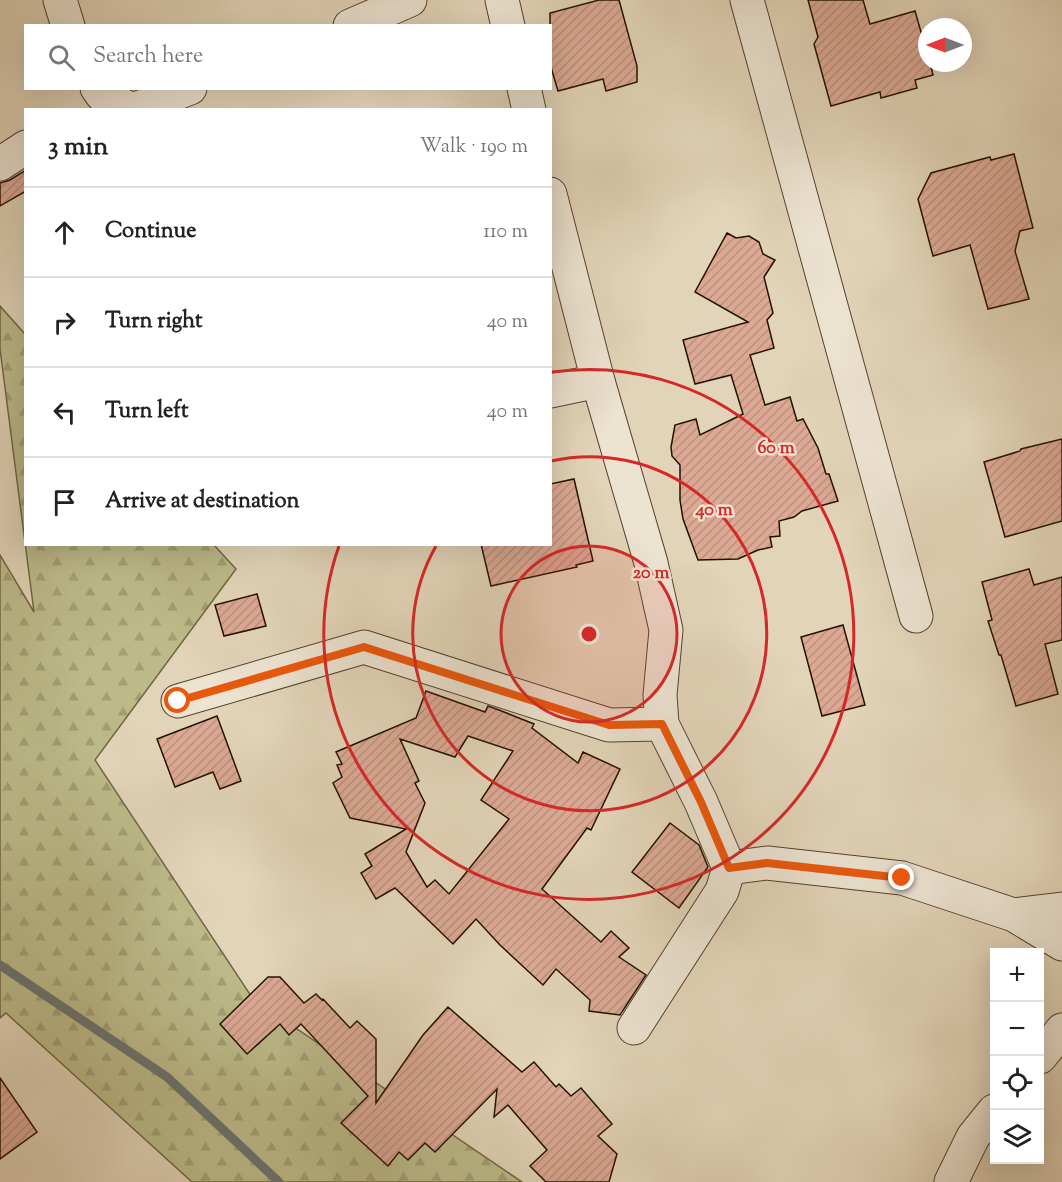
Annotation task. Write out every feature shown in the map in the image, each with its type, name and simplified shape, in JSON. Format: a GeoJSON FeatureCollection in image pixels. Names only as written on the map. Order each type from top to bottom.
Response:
{"type":"FeatureCollection","features":[{"type":"Feature","properties":{"kind":"street"},"geometry":{"type":"LineString","coordinates":[[60,0],[67,24]]}},
{"type":"Feature","properties":{"kind":"street"},"geometry":{"type":"LineString","coordinates":[[355,24],[410,0]]}},
{"type":"Feature","properties":{"kind":"street"},"geometry":{"type":"LineString","coordinates":[[502,0],[508,24]]}},
{"type":"Feature","properties":{"kind":"street"},"geometry":{"type":"LineString","coordinates":[[747,0],[916,616]]}},
{"type":"Feature","properties":{"kind":"street"},"geometry":{"type":"LineString","coordinates":[[138,108],[185,90]]}},
{"type":"Feature","properties":{"kind":"street"},"geometry":{"type":"LineString","coordinates":[[524,90],[529,108]]}},
{"type":"Feature","properties":{"kind":"street"},"geometry":{"type":"LineString","coordinates":[[93,98],[126,108]]}},
{"type":"Feature","properties":{"kind":"street"},"geometry":{"type":"LineString","coordinates":[[0,164],[24,148]]}},
{"type":"Feature","properties":{"kind":"street"},"geometry":{"type":"LineString","coordinates":[[552,202],[598,381],[651,563],[666,630],[660,695],[662,724],[701,802],[729,868],[722,891],[634,1028]]}},
{"type":"Feature","properties":{"kind":"street"},"geometry":{"type":"LineString","coordinates":[[552,392],[598,381]]}},
{"type":"Feature","properties":{"kind":"street"},"geometry":{"type":"LineString","coordinates":[[178,701],[364,647],[609,725],[662,724]]}},
{"type":"Feature","properties":{"kind":"street"},"geometry":{"type":"LineString","coordinates":[[729,868],[767,863],[902,878],[1014,915],[1062,944]]}},
{"type":"Feature","properties":{"kind":"street"},"geometry":{"type":"LineString","coordinates":[[1014,915],[1062,909]]}},
{"type":"Feature","properties":{"kind":"street"},"geometry":{"type":"LineString","coordinates":[[1041,1056],[1062,1030]]}},
{"type":"Feature","properties":{"kind":"street"},"geometry":{"type":"LineString","coordinates":[[951,1182],[973,1137],[990,1116]]}},
{"type":"Feature","properties":{"kind":"green space"},"geometry":{"type":"Polygon","coordinates":[[[0,306],[24,333],[24,535],[0,349],[0,306]]]}},
{"type":"Feature","properties":{"kind":"green space"},"geometry":{"type":"Polygon","coordinates":[[[25,546],[215,546],[236,569],[95,760],[253,999],[522,1182],[192,1182],[6,1013],[0,1018],[0,555],[34,612],[25,546]]]}},
{"type":"Feature","properties":{"kind":"building"},"geometry":{"type":"Polygon","coordinates":[[[599,0],[619,0],[637,66],[637,82],[606,91],[603,79],[558,91],[552,71],[550,13],[599,0]]]}},
{"type":"Feature","properties":{"kind":"building"},"geometry":{"type":"Polygon","coordinates":[[[808,0],[863,0],[870,24],[915,11],[918,22],[918,72],[932,72],[933,75],[915,80],[917,88],[881,98],[880,92],[831,106],[814,44],[818,37],[808,0]]]}},
{"type":"Feature","properties":{"kind":"building"},"geometry":{"type":"Polygon","coordinates":[[[1014,154],[1033,228],[1020,231],[1015,251],[1029,299],[988,309],[970,245],[933,256],[918,199],[931,173],[990,157],[991,160],[1014,154]]]}},
{"type":"Feature","properties":{"kind":"building"},"geometry":{"type":"Polygon","coordinates":[[[24,171],[24,192],[0,206],[0,183],[24,171]]]}},
{"type":"Feature","properties":{"kind":"building"},"geometry":{"type":"Polygon","coordinates":[[[727,233],[736,238],[749,236],[759,242],[763,254],[775,260],[764,277],[773,313],[767,320],[774,348],[750,355],[765,405],[790,397],[797,421],[803,419],[818,448],[838,501],[802,511],[794,517],[779,521],[780,536],[770,537],[772,547],[758,550],[738,559],[698,560],[683,519],[680,500],[680,465],[672,456],[671,447],[675,425],[696,419],[700,435],[743,414],[731,375],[695,384],[683,340],[748,322],[695,292],[727,233]]]}},
{"type":"Feature","properties":{"kind":"building"},"geometry":{"type":"Polygon","coordinates":[[[1062,439],[1062,521],[1005,537],[984,462],[1021,449],[1062,439]]]}},
{"type":"Feature","properties":{"kind":"building"},"geometry":{"type":"Polygon","coordinates":[[[574,479],[593,561],[576,565],[577,567],[491,586],[481,546],[552,546],[552,484],[574,479]]]}},
{"type":"Feature","properties":{"kind":"building"},"geometry":{"type":"Polygon","coordinates":[[[1029,569],[1034,585],[1062,577],[1062,640],[1045,644],[1058,694],[1016,706],[988,621],[992,620],[982,582],[1029,569]]]}},
{"type":"Feature","properties":{"kind":"building"},"geometry":{"type":"Polygon","coordinates":[[[257,594],[266,626],[224,636],[215,605],[257,594]]]}},
{"type":"Feature","properties":{"kind":"building"},"geometry":{"type":"Polygon","coordinates":[[[843,625],[865,705],[822,716],[801,637],[843,625]]]}},
{"type":"Feature","properties":{"kind":"building"},"geometry":{"type":"Polygon","coordinates":[[[426,691],[485,712],[488,706],[534,724],[532,728],[578,763],[583,752],[620,769],[591,830],[587,828],[542,889],[601,942],[611,931],[629,948],[619,957],[646,975],[620,1015],[589,1011],[590,1000],[556,969],[543,985],[476,919],[453,944],[395,888],[376,899],[361,873],[372,866],[365,854],[406,829],[350,818],[333,783],[342,777],[337,765],[342,764],[336,752],[416,718],[426,691]],[[468,736],[455,757],[400,739],[419,781],[415,783],[425,803],[406,852],[427,887],[435,880],[449,894],[509,819],[481,800],[513,751],[468,736]]]}},
{"type":"Feature","properties":{"kind":"building"},"geometry":{"type":"Polygon","coordinates":[[[217,716],[241,781],[220,789],[213,772],[175,787],[157,739],[217,716]]]}},
{"type":"Feature","properties":{"kind":"building"},"geometry":{"type":"Polygon","coordinates":[[[670,823],[699,845],[708,867],[679,908],[632,872],[670,823]]]}},
{"type":"Feature","properties":{"kind":"building"},"geometry":{"type":"Polygon","coordinates":[[[268,977],[280,977],[304,1003],[316,994],[350,1028],[357,1021],[376,1039],[376,1103],[423,1035],[448,1007],[522,1072],[534,1062],[556,1087],[559,1084],[571,1096],[581,1088],[612,1124],[598,1136],[617,1154],[609,1182],[546,1182],[530,1166],[547,1150],[508,1105],[494,1117],[497,1089],[435,1152],[425,1143],[408,1160],[399,1152],[388,1166],[341,1123],[368,1096],[301,1024],[289,1035],[280,1024],[247,1054],[220,1024],[268,977]]]}},
{"type":"Feature","properties":{"kind":"building"},"geometry":{"type":"Polygon","coordinates":[[[0,1078],[37,1132],[0,1159],[0,1078]]]}},
{"type":"Feature","properties":{"kind":"waterway"},"geometry":{"type":"LineString","coordinates":[[0,965],[167,1077],[279,1182]]}},
{"type":"Feature","properties":{"kind":"route"},"geometry":{"type":"LineString","coordinates":[[178,701],[364,647],[609,725],[662,724],[701,802],[729,868],[767,863],[902,878]]}}]}
